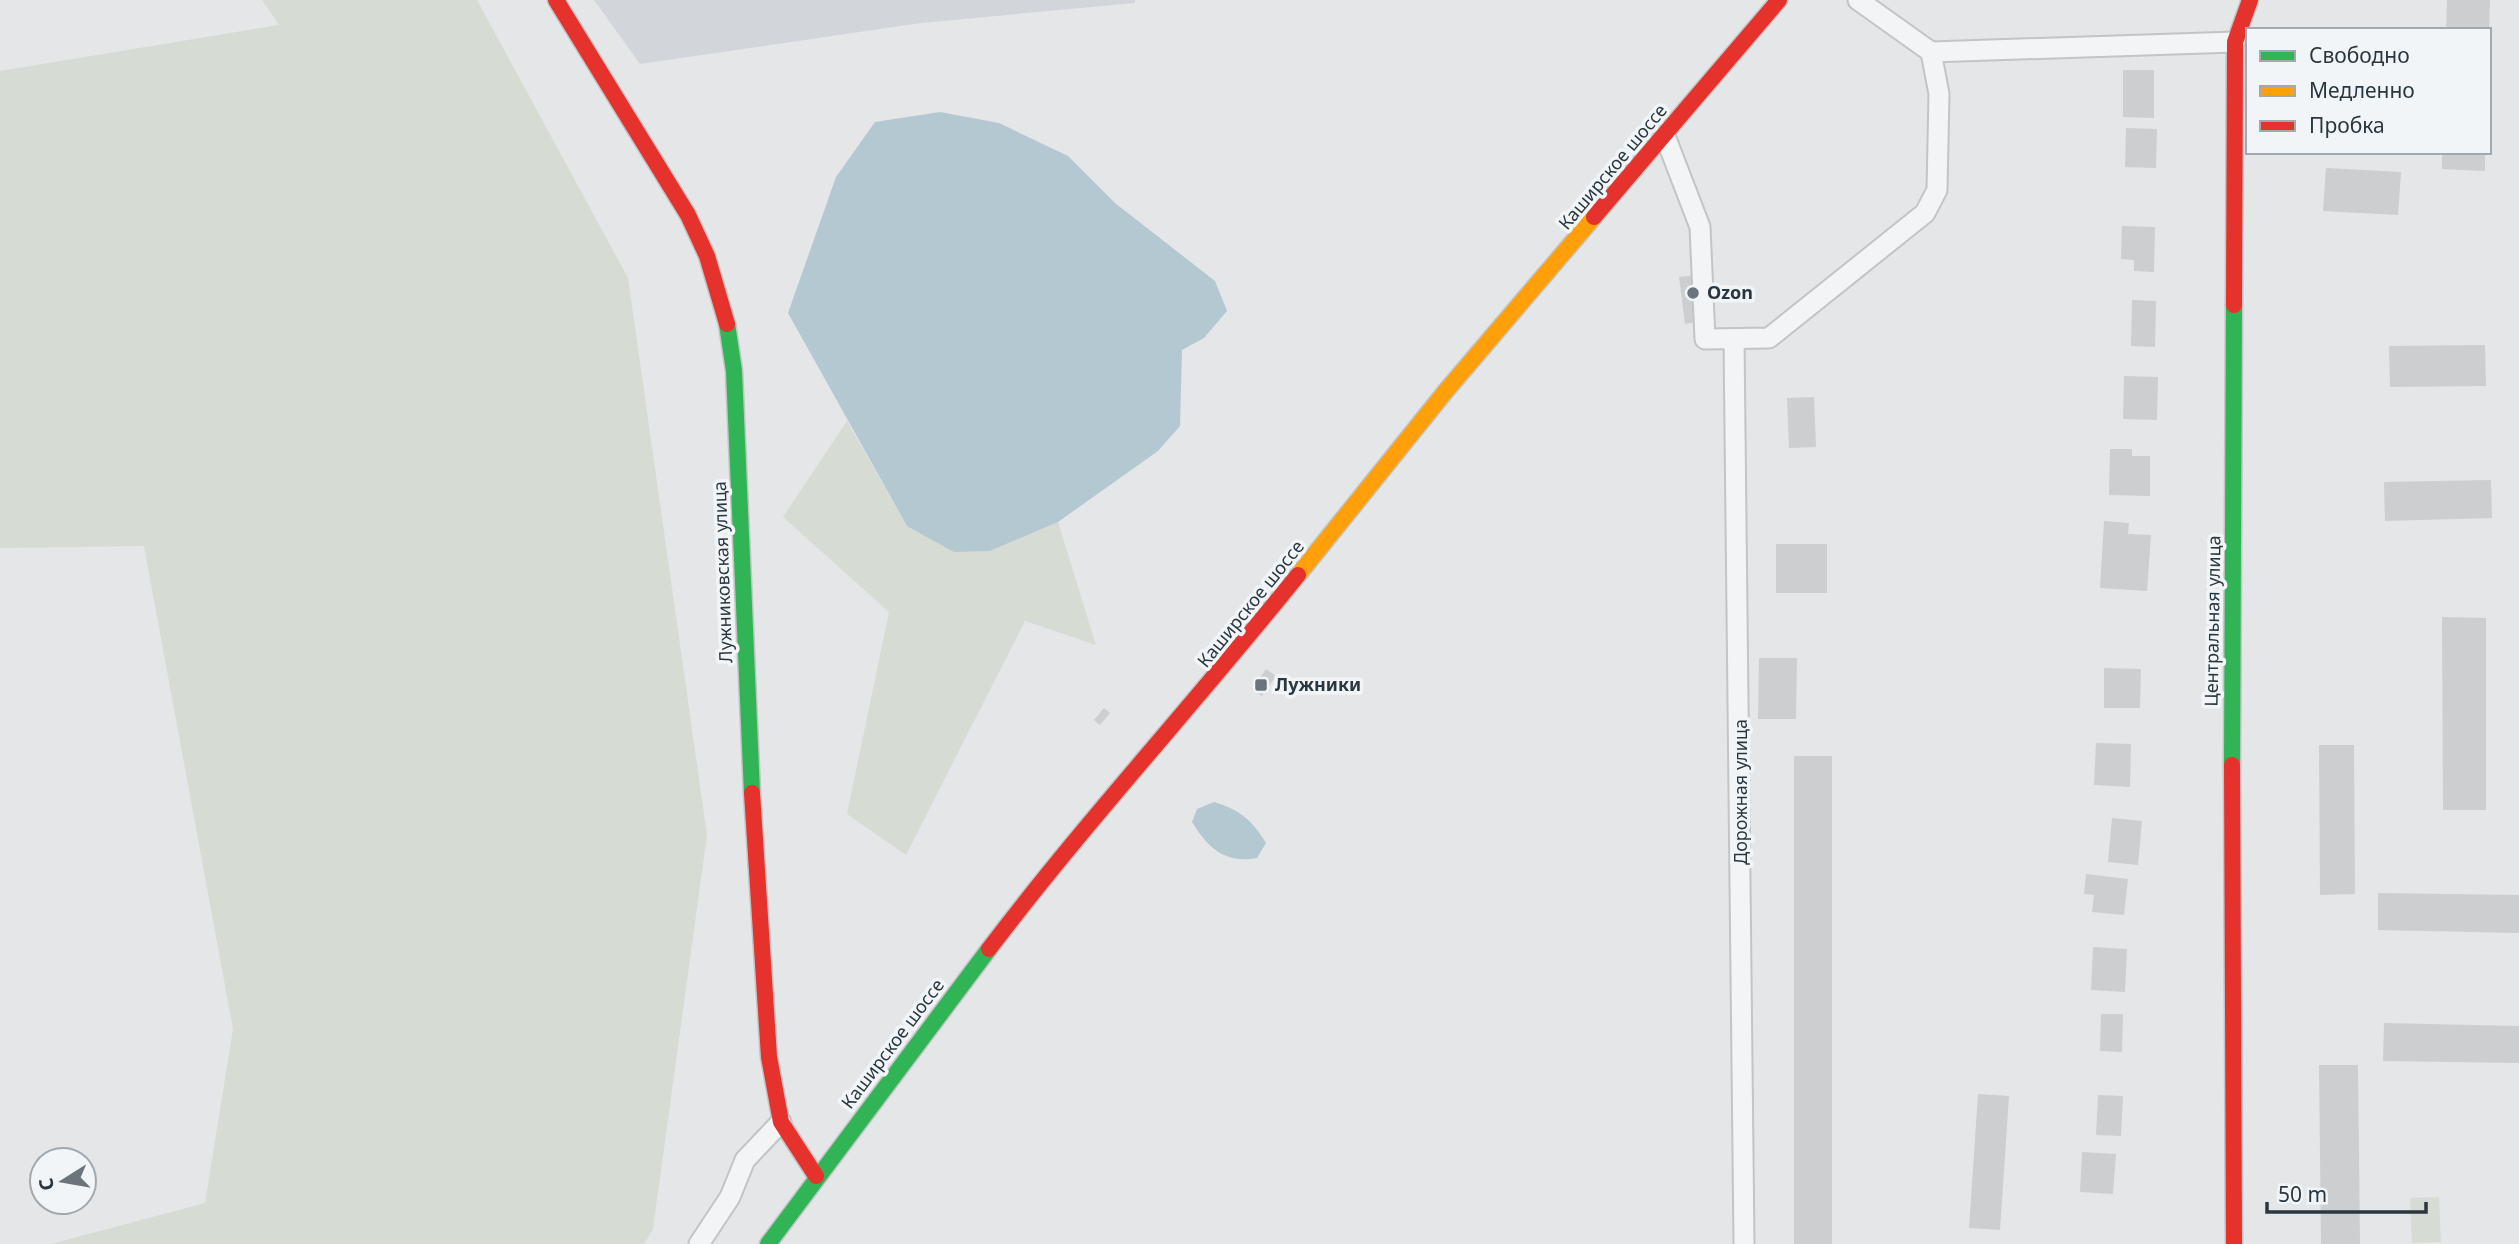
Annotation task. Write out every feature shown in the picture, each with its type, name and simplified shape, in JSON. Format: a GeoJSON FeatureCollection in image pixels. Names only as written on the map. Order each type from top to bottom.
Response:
{"type":"FeatureCollection","features":[{"type":"Feature","properties":{"kind":"street","name":"Лужниковская улица"},"geometry":{"type":"LineString","coordinates":[[556,0],[688,215],[707,256],[725,312],[734,371],[752,786],[769,1057],[781,1122],[816,1176]]}},
{"type":"Feature","properties":{"kind":"street","name":"Каширское шоссе"},"geometry":{"type":"LineString","coordinates":[[768,1244],[816,1176],[1032,894],[1217,676],[1445,392],[1779,0]]}},
{"type":"Feature","properties":{"kind":"street"},"geometry":{"type":"LineString","coordinates":[[1858,0],[1931,51],[2235,42]]}},
{"type":"Feature","properties":{"kind":"street","name":"Центральная улица"},"geometry":{"type":"LineString","coordinates":[[2234,1244],[2232,712],[2235,42],[2250,0]]}},
{"type":"Feature","properties":{"kind":"street"},"geometry":{"type":"LineString","coordinates":[[1665,136],[1700,227],[1705,339],[1769,338],[1925,213],[1937,190],[1939,94],[1931,51]]}},
{"type":"Feature","properties":{"kind":"street","name":"Дорожная улица"},"geometry":{"type":"LineString","coordinates":[[1734,340],[1744,1244]]}},
{"type":"Feature","properties":{"kind":"street"},"geometry":{"type":"LineString","coordinates":[[699,1244],[730,1197],[745,1160],[781,1122]]}},
{"type":"Feature","properties":{"kind":"shaded area"},"geometry":{"type":"Polygon","coordinates":[[[262,0],[477,0],[628,278],[707,835],[653,1229],[644,1244],[51,1244],[205,1203],[233,1029],[144,546],[0,548],[0,71],[279,25],[262,0]]]}},
{"type":"Feature","properties":{"kind":"shaded area"},"geometry":{"type":"Polygon","coordinates":[[[594,0],[1135,0],[1135,3],[921,23],[640,64],[594,0]]]}},
{"type":"Feature","properties":{"kind":"shaded area"},"geometry":{"type":"Polygon","coordinates":[[[847,421],[907,526],[990,551],[1058,522],[1096,645],[1025,621],[906,855],[847,814],[889,612],[783,517],[847,421]]]}},
{"type":"Feature","properties":{"kind":"shaded area"},"geometry":{"type":"Polygon","coordinates":[[[2439,1197],[2441,1242],[2412,1243],[2410,1198],[2439,1197]]]}},
{"type":"Feature","properties":{"kind":"water"},"geometry":{"type":"Polygon","coordinates":[[[940,112],[999,123],[1068,156],[1115,203],[1215,281],[1227,311],[1204,338],[1182,350],[1180,426],[1158,451],[1058,522],[990,551],[954,552],[907,526],[788,313],[836,177],[875,122],[940,112]]]}},
{"type":"Feature","properties":{"kind":"water"},"geometry":{"type":"Polygon","coordinates":[[[1214,802],[1238,812],[1256,828],[1266,843],[1257,858],[1236,859],[1227,856],[1218,852],[1204,839],[1192,822],[1197,809],[1214,802]]]}},
{"type":"Feature","properties":{"kind":"building"},"geometry":{"type":"Polygon","coordinates":[[[2447,0],[2490,0],[2489,28],[2446,28],[2447,0]]]}},
{"type":"Feature","properties":{"kind":"building"},"geometry":{"type":"Polygon","coordinates":[[[2123,70],[2154,70],[2154,118],[2123,117],[2123,70]]]}},
{"type":"Feature","properties":{"kind":"building"},"geometry":{"type":"Polygon","coordinates":[[[2126,128],[2157,129],[2156,168],[2125,167],[2126,128]]]}},
{"type":"Feature","properties":{"kind":"building"},"geometry":{"type":"Polygon","coordinates":[[[2442,154],[2485,154],[2485,171],[2442,169],[2442,154]]]}},
{"type":"Feature","properties":{"kind":"building"},"geometry":{"type":"Polygon","coordinates":[[[2326,168],[2401,172],[2398,215],[2323,211],[2326,168]]]}},
{"type":"Feature","properties":{"kind":"building"},"geometry":{"type":"Polygon","coordinates":[[[2122,226],[2155,227],[2154,272],[2134,271],[2134,260],[2121,259],[2122,226]]]}},
{"type":"Feature","properties":{"kind":"building"},"geometry":{"type":"Polygon","coordinates":[[[1698,275],[1704,321],[1685,324],[1679,277],[1698,275]]]}},
{"type":"Feature","properties":{"kind":"building"},"geometry":{"type":"Polygon","coordinates":[[[2132,300],[2156,301],[2155,347],[2131,346],[2132,300]]]}},
{"type":"Feature","properties":{"kind":"building"},"geometry":{"type":"Polygon","coordinates":[[[2485,345],[2486,386],[2390,387],[2389,346],[2485,345]]]}},
{"type":"Feature","properties":{"kind":"building"},"geometry":{"type":"Polygon","coordinates":[[[2124,376],[2158,377],[2157,420],[2123,419],[2124,376]]]}},
{"type":"Feature","properties":{"kind":"building"},"geometry":{"type":"Polygon","coordinates":[[[1814,397],[1816,447],[1789,448],[1787,398],[1814,397]]]}},
{"type":"Feature","properties":{"kind":"building"},"geometry":{"type":"Polygon","coordinates":[[[2110,449],[2132,449],[2132,456],[2150,456],[2150,496],[2109,495],[2110,449]]]}},
{"type":"Feature","properties":{"kind":"building"},"geometry":{"type":"Polygon","coordinates":[[[2491,480],[2492,518],[2385,521],[2384,482],[2491,480]]]}},
{"type":"Feature","properties":{"kind":"building"},"geometry":{"type":"Polygon","coordinates":[[[2104,521],[2129,523],[2128,534],[2151,535],[2147,591],[2100,588],[2104,521]]]}},
{"type":"Feature","properties":{"kind":"building"},"geometry":{"type":"Polygon","coordinates":[[[1776,544],[1827,544],[1827,593],[1776,593],[1776,544]]]}},
{"type":"Feature","properties":{"kind":"building"},"geometry":{"type":"Polygon","coordinates":[[[2442,617],[2486,618],[2486,810],[2443,810],[2442,617]]]}},
{"type":"Feature","properties":{"kind":"building"},"geometry":{"type":"Polygon","coordinates":[[[1759,658],[1797,658],[1796,719],[1758,719],[1759,658]]]}},
{"type":"Feature","properties":{"kind":"building"},"geometry":{"type":"Polygon","coordinates":[[[2104,668],[2141,669],[2140,708],[2104,708],[2104,668]]]}},
{"type":"Feature","properties":{"kind":"building"},"geometry":{"type":"Polygon","coordinates":[[[1266,669],[1276,676],[1262,696],[1252,689],[1266,669]]]}},
{"type":"Feature","properties":{"kind":"building"},"geometry":{"type":"Polygon","coordinates":[[[1104,708],[1110,713],[1100,725],[1094,720],[1104,708]]]}},
{"type":"Feature","properties":{"kind":"building"},"geometry":{"type":"Polygon","coordinates":[[[2096,743],[2131,744],[2130,787],[2094,785],[2096,743]]]}},
{"type":"Feature","properties":{"kind":"building"},"geometry":{"type":"Polygon","coordinates":[[[2319,745],[2354,745],[2355,894],[2320,895],[2319,745]]]}},
{"type":"Feature","properties":{"kind":"building"},"geometry":{"type":"Polygon","coordinates":[[[1794,756],[1832,756],[1832,1244],[1794,1244],[1794,756]]]}},
{"type":"Feature","properties":{"kind":"building"},"geometry":{"type":"Polygon","coordinates":[[[2112,818],[2142,821],[2138,865],[2108,862],[2112,818]]]}},
{"type":"Feature","properties":{"kind":"building"},"geometry":{"type":"Polygon","coordinates":[[[2086,874],[2128,879],[2124,915],[2092,912],[2094,895],[2084,894],[2086,874]]]}},
{"type":"Feature","properties":{"kind":"building"},"geometry":{"type":"Polygon","coordinates":[[[2378,893],[2519,895],[2519,933],[2378,930],[2378,893]]]}},
{"type":"Feature","properties":{"kind":"building"},"geometry":{"type":"Polygon","coordinates":[[[2093,947],[2127,949],[2125,992],[2091,990],[2093,947]]]}},
{"type":"Feature","properties":{"kind":"building"},"geometry":{"type":"Polygon","coordinates":[[[2101,1014],[2123,1014],[2122,1052],[2100,1051],[2101,1014]]]}},
{"type":"Feature","properties":{"kind":"building"},"geometry":{"type":"Polygon","coordinates":[[[2384,1023],[2519,1026],[2519,1063],[2383,1061],[2384,1023]]]}},
{"type":"Feature","properties":{"kind":"building"},"geometry":{"type":"Polygon","coordinates":[[[2319,1065],[2358,1065],[2360,1244],[2321,1244],[2319,1065]]]}},
{"type":"Feature","properties":{"kind":"building"},"geometry":{"type":"Polygon","coordinates":[[[1978,1094],[2009,1096],[2000,1230],[1969,1228],[1978,1094]]]}},
{"type":"Feature","properties":{"kind":"building"},"geometry":{"type":"Polygon","coordinates":[[[2098,1095],[2123,1096],[2121,1136],[2096,1135],[2098,1095]]]}},
{"type":"Feature","properties":{"kind":"building"},"geometry":{"type":"Polygon","coordinates":[[[2082,1152],[2116,1154],[2113,1194],[2080,1192],[2082,1152]]]}},
{"type":"Feature","properties":{"kind":"traffic: fast"},"geometry":{"type":"LineString","coordinates":[[2232,765],[2234,305]]}},
{"type":"Feature","properties":{"kind":"traffic: fast"},"geometry":{"type":"LineString","coordinates":[[727,324],[734,371],[752,793]]}},
{"type":"Feature","properties":{"kind":"traffic: fast"},"geometry":{"type":"LineString","coordinates":[[768,1244],[989,949]]}},
{"type":"Feature","properties":{"kind":"traffic: slow"},"geometry":{"type":"LineString","coordinates":[[1298,575],[1445,392],[1594,217]]}},
{"type":"Feature","properties":{"kind":"traffic: jam"},"geometry":{"type":"LineString","coordinates":[[556,0],[688,215],[707,256],[727,324]]}},
{"type":"Feature","properties":{"kind":"traffic: jam"},"geometry":{"type":"LineString","coordinates":[[1594,217],[1779,0]]}},
{"type":"Feature","properties":{"kind":"traffic: jam"},"geometry":{"type":"LineString","coordinates":[[2234,305],[2235,42],[2250,0]]}},
{"type":"Feature","properties":{"kind":"traffic: jam"},"geometry":{"type":"LineString","coordinates":[[989,949],[1064,854],[1298,575]]}},
{"type":"Feature","properties":{"kind":"traffic: jam"},"geometry":{"type":"LineString","coordinates":[[2232,765],[2234,1244]]}},
{"type":"Feature","properties":{"kind":"traffic: jam"},"geometry":{"type":"LineString","coordinates":[[752,793],[769,1057],[781,1122],[816,1176]]}},
{"type":"Feature","properties":{"kind":"place","name":"Ozon"},"geometry":{"type":"Point","coordinates":[1693,293]}},
{"type":"Feature","properties":{"kind":"place","name":"Лужники"},"geometry":{"type":"Point","coordinates":[1261,685]}}]}
